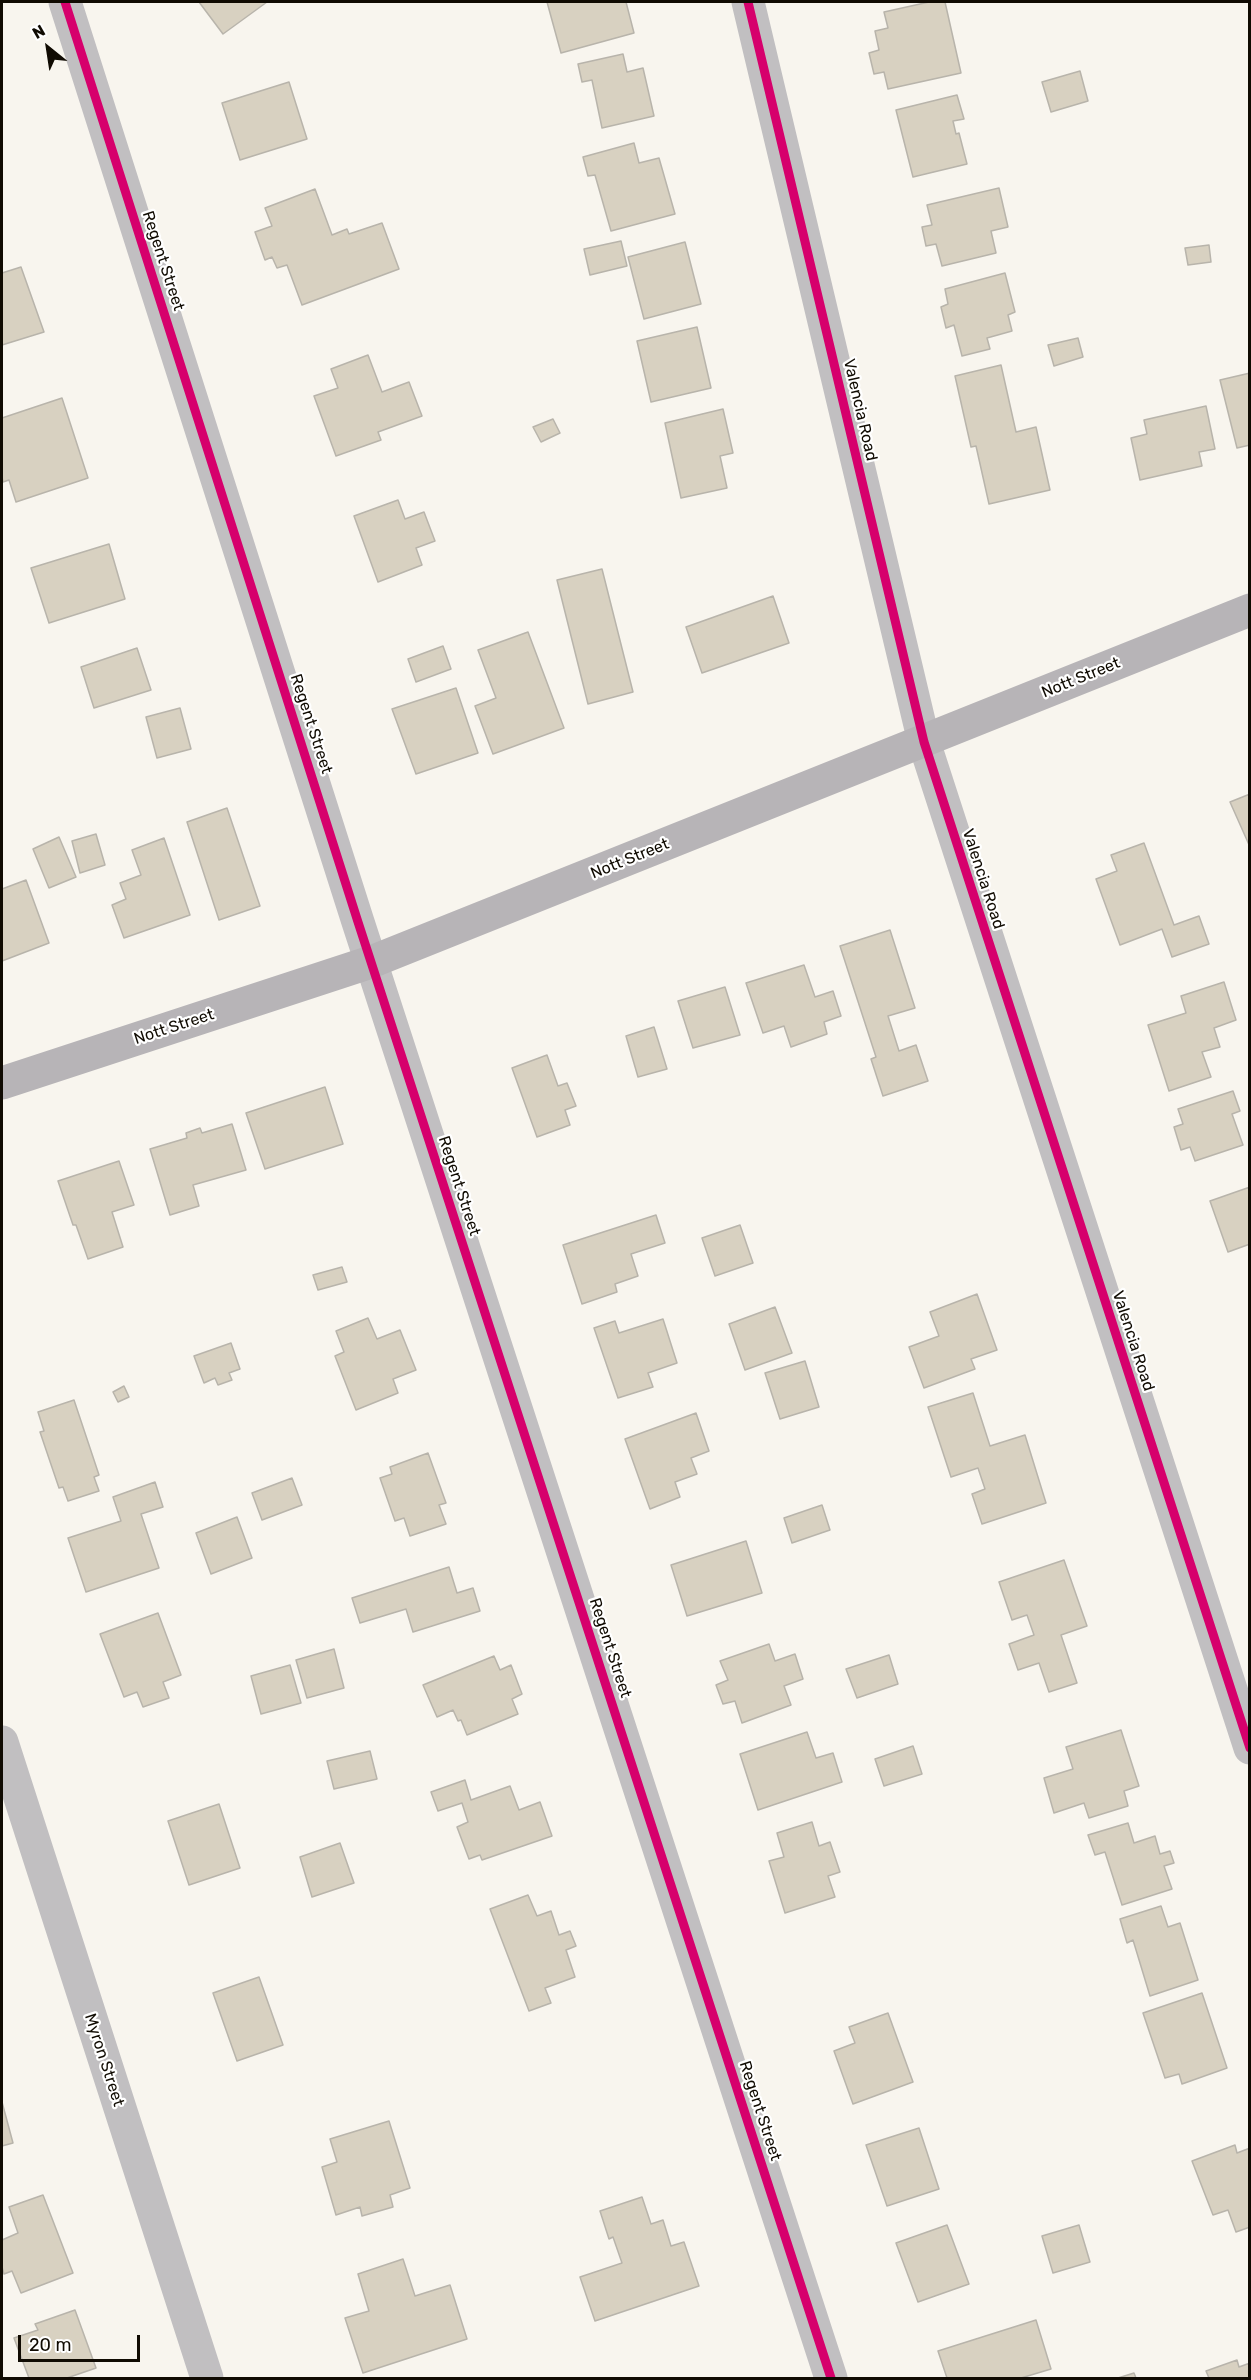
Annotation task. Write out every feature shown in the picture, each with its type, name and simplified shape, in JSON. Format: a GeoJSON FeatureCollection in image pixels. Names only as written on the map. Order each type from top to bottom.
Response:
{"type":"FeatureCollection","features":[{"type":"Feature","properties":{"kind":"main road","name":"Nott Street"},"geometry":{"type":"LineString","coordinates":[[2,1083],[371,962],[1250,610]]}},
{"type":"Feature","properties":{"kind":"street","name":"Regent Street"},"geometry":{"type":"LineString","coordinates":[[65,2],[371,962],[831,2379]]}},
{"type":"Feature","properties":{"kind":"street","name":"Valencia Road"},"geometry":{"type":"LineString","coordinates":[[748,2],[924,742],[1250,1748]]}},
{"type":"Feature","properties":{"kind":"street","name":"Myron Street"},"geometry":{"type":"LineString","coordinates":[[2,1742],[207,2379]]}},
{"type":"Feature","properties":{"kind":"building"},"geometry":{"type":"Polygon","coordinates":[[[199,2],[267,2],[223,34],[199,2]]]}},
{"type":"Feature","properties":{"kind":"building"},"geometry":{"type":"Polygon","coordinates":[[[547,2],[626,2],[634,33],[561,53],[547,2]]]}},
{"type":"Feature","properties":{"kind":"building"},"geometry":{"type":"Polygon","coordinates":[[[929,2],[945,2],[961,73],[888,89],[884,72],[874,74],[869,53],[879,50],[875,31],[888,28],[884,12],[929,2]]]}},
{"type":"Feature","properties":{"kind":"building"},"geometry":{"type":"Polygon","coordinates":[[[623,54],[627,72],[643,68],[654,116],[602,128],[592,80],[582,82],[578,64],[623,54]]]}},
{"type":"Feature","properties":{"kind":"building"},"geometry":{"type":"Polygon","coordinates":[[[1080,71],[1088,101],[1051,112],[1042,82],[1080,71]]]}},
{"type":"Feature","properties":{"kind":"building"},"geometry":{"type":"Polygon","coordinates":[[[289,82],[307,139],[240,160],[222,103],[289,82]]]}},
{"type":"Feature","properties":{"kind":"building"},"geometry":{"type":"Polygon","coordinates":[[[957,95],[964,119],[953,121],[956,134],[959,133],[967,164],[913,177],[896,110],[957,95]]]}},
{"type":"Feature","properties":{"kind":"building"},"geometry":{"type":"Polygon","coordinates":[[[634,143],[639,163],[659,158],[675,214],[611,231],[595,175],[588,176],[583,157],[634,143]]]}},
{"type":"Feature","properties":{"kind":"building"},"geometry":{"type":"Polygon","coordinates":[[[999,188],[1008,227],[991,231],[996,253],[942,266],[936,244],[926,246],[922,227],[932,225],[927,205],[999,188]]]}},
{"type":"Feature","properties":{"kind":"building"},"geometry":{"type":"Polygon","coordinates":[[[315,189],[332,235],[347,229],[349,234],[382,223],[399,269],[302,305],[287,265],[277,268],[272,257],[265,260],[255,232],[272,226],[265,208],[315,189]]]}},
{"type":"Feature","properties":{"kind":"building"},"geometry":{"type":"Polygon","coordinates":[[[621,241],[627,266],[590,275],[584,249],[621,241]]]}},
{"type":"Feature","properties":{"kind":"building"},"geometry":{"type":"Polygon","coordinates":[[[685,242],[701,304],[644,319],[628,257],[685,242]]]}},
{"type":"Feature","properties":{"kind":"building"},"geometry":{"type":"Polygon","coordinates":[[[1209,245],[1211,262],[1188,265],[1185,248],[1209,245]]]}},
{"type":"Feature","properties":{"kind":"building"},"geometry":{"type":"Polygon","coordinates":[[[21,267],[44,332],[2,345],[2,273],[21,267]]]}},
{"type":"Feature","properties":{"kind":"building"},"geometry":{"type":"Polygon","coordinates":[[[1005,273],[1015,312],[1008,315],[1012,331],[987,338],[990,349],[962,356],[954,325],[946,328],[941,307],[948,304],[945,289],[1005,273]]]}},
{"type":"Feature","properties":{"kind":"building"},"geometry":{"type":"Polygon","coordinates":[[[697,327],[711,388],[651,402],[637,341],[697,327]]]}},
{"type":"Feature","properties":{"kind":"building"},"geometry":{"type":"Polygon","coordinates":[[[1078,338],[1083,357],[1054,366],[1048,345],[1078,338]]]}},
{"type":"Feature","properties":{"kind":"building"},"geometry":{"type":"Polygon","coordinates":[[[368,355],[382,392],[409,382],[422,416],[378,432],[381,440],[336,456],[314,396],[338,388],[331,369],[368,355]]]}},
{"type":"Feature","properties":{"kind":"building"},"geometry":{"type":"Polygon","coordinates":[[[1001,365],[1016,432],[1036,427],[1050,490],[989,504],[976,446],[971,447],[955,376],[1001,365]]]}},
{"type":"Feature","properties":{"kind":"building"},"geometry":{"type":"Polygon","coordinates":[[[1250,373],[1250,445],[1237,448],[1220,380],[1250,373]]]}},
{"type":"Feature","properties":{"kind":"building"},"geometry":{"type":"Polygon","coordinates":[[[62,398],[88,478],[16,502],[9,480],[3,482],[2,477],[2,418],[62,398]]]}},
{"type":"Feature","properties":{"kind":"building"},"geometry":{"type":"Polygon","coordinates":[[[1206,406],[1215,449],[1199,452],[1202,466],[1140,480],[1131,438],[1147,434],[1144,420],[1206,406]]]}},
{"type":"Feature","properties":{"kind":"building"},"geometry":{"type":"Polygon","coordinates":[[[723,409],[733,453],[720,456],[727,488],[681,498],[665,423],[723,409]]]}},
{"type":"Feature","properties":{"kind":"building"},"geometry":{"type":"Polygon","coordinates":[[[553,419],[560,433],[541,442],[533,427],[553,419]]]}},
{"type":"Feature","properties":{"kind":"building"},"geometry":{"type":"Polygon","coordinates":[[[398,500],[405,519],[424,512],[435,541],[416,548],[422,565],[378,582],[354,516],[398,500]]]}},
{"type":"Feature","properties":{"kind":"building"},"geometry":{"type":"Polygon","coordinates":[[[109,544],[125,599],[49,623],[31,568],[109,544]]]}},
{"type":"Feature","properties":{"kind":"building"},"geometry":{"type":"Polygon","coordinates":[[[602,569],[633,692],[588,704],[557,580],[602,569]]]}},
{"type":"Feature","properties":{"kind":"building"},"geometry":{"type":"Polygon","coordinates":[[[773,596],[789,643],[702,673],[686,627],[773,596]]]}},
{"type":"Feature","properties":{"kind":"building"},"geometry":{"type":"Polygon","coordinates":[[[528,632],[564,728],[493,754],[475,706],[496,698],[478,650],[528,632]]]}},
{"type":"Feature","properties":{"kind":"building"},"geometry":{"type":"Polygon","coordinates":[[[443,646],[451,669],[416,682],[408,659],[443,646]]]}},
{"type":"Feature","properties":{"kind":"building"},"geometry":{"type":"Polygon","coordinates":[[[137,648],[151,690],[94,708],[81,667],[137,648]]]}},
{"type":"Feature","properties":{"kind":"building"},"geometry":{"type":"Polygon","coordinates":[[[456,688],[478,753],[416,774],[392,709],[456,688]]]}},
{"type":"Feature","properties":{"kind":"building"},"geometry":{"type":"Polygon","coordinates":[[[180,708],[191,749],[157,758],[146,717],[180,708]]]}},
{"type":"Feature","properties":{"kind":"building"},"geometry":{"type":"Polygon","coordinates":[[[1250,794],[1250,847],[1230,802],[1250,794]]]}},
{"type":"Feature","properties":{"kind":"building"},"geometry":{"type":"Polygon","coordinates":[[[227,808],[260,906],[219,920],[187,822],[227,808]]]}},
{"type":"Feature","properties":{"kind":"building"},"geometry":{"type":"Polygon","coordinates":[[[96,834],[105,865],[80,873],[72,841],[96,834]]]}},
{"type":"Feature","properties":{"kind":"building"},"geometry":{"type":"Polygon","coordinates":[[[59,837],[76,877],[49,888],[33,849],[59,837]]]}},
{"type":"Feature","properties":{"kind":"building"},"geometry":{"type":"Polygon","coordinates":[[[164,838],[190,915],[124,938],[112,905],[126,899],[120,883],[141,875],[132,850],[164,838]]]}},
{"type":"Feature","properties":{"kind":"building"},"geometry":{"type":"Polygon","coordinates":[[[1144,843],[1174,925],[1199,916],[1209,944],[1172,957],[1162,929],[1120,945],[1096,879],[1117,871],[1111,855],[1144,843]]]}},
{"type":"Feature","properties":{"kind":"building"},"geometry":{"type":"Polygon","coordinates":[[[26,880],[49,943],[2,961],[2,889],[26,880]]]}},
{"type":"Feature","properties":{"kind":"building"},"geometry":{"type":"Polygon","coordinates":[[[890,930],[915,1008],[888,1016],[899,1051],[916,1045],[928,1081],[883,1096],[871,1059],[876,1057],[840,946],[890,930]]]}},
{"type":"Feature","properties":{"kind":"building"},"geometry":{"type":"Polygon","coordinates":[[[804,965],[815,997],[833,991],[841,1016],[824,1022],[827,1034],[791,1047],[784,1026],[763,1033],[746,983],[804,965]]]}},
{"type":"Feature","properties":{"kind":"building"},"geometry":{"type":"Polygon","coordinates":[[[1224,982],[1236,1020],[1214,1028],[1220,1047],[1202,1052],[1211,1077],[1169,1091],[1148,1025],[1186,1013],[1181,996],[1224,982]]]}},
{"type":"Feature","properties":{"kind":"building"},"geometry":{"type":"Polygon","coordinates":[[[725,987],[740,1035],[693,1048],[678,1001],[725,987]]]}},
{"type":"Feature","properties":{"kind":"building"},"geometry":{"type":"Polygon","coordinates":[[[654,1027],[667,1069],[638,1077],[626,1036],[654,1027]]]}},
{"type":"Feature","properties":{"kind":"building"},"geometry":{"type":"Polygon","coordinates":[[[547,1055],[558,1086],[567,1083],[576,1106],[565,1110],[570,1125],[537,1137],[512,1068],[547,1055]]]}},
{"type":"Feature","properties":{"kind":"building"},"geometry":{"type":"Polygon","coordinates":[[[325,1087],[343,1144],[265,1169],[246,1113],[325,1087]]]}},
{"type":"Feature","properties":{"kind":"building"},"geometry":{"type":"Polygon","coordinates":[[[1233,1091],[1240,1111],[1232,1114],[1243,1145],[1195,1161],[1190,1147],[1181,1150],[1174,1127],[1183,1124],[1178,1109],[1233,1091]]]}},
{"type":"Feature","properties":{"kind":"building"},"geometry":{"type":"Polygon","coordinates":[[[232,1124],[246,1170],[193,1185],[199,1206],[170,1215],[150,1149],[187,1138],[186,1133],[200,1128],[202,1133],[232,1124]]]}},
{"type":"Feature","properties":{"kind":"building"},"geometry":{"type":"Polygon","coordinates":[[[119,1161],[134,1205],[112,1212],[123,1247],[88,1259],[58,1181],[119,1161]]]}},
{"type":"Feature","properties":{"kind":"building"},"geometry":{"type":"Polygon","coordinates":[[[1250,1187],[1250,1244],[1228,1252],[1210,1201],[1250,1187]]]}},
{"type":"Feature","properties":{"kind":"building"},"geometry":{"type":"Polygon","coordinates":[[[656,1215],[665,1243],[631,1254],[638,1276],[615,1284],[617,1292],[582,1304],[563,1245],[656,1215]]]}},
{"type":"Feature","properties":{"kind":"building"},"geometry":{"type":"Polygon","coordinates":[[[740,1225],[753,1263],[715,1276],[702,1238],[740,1225]]]}},
{"type":"Feature","properties":{"kind":"building"},"geometry":{"type":"Polygon","coordinates":[[[342,1267],[347,1282],[318,1290],[313,1275],[342,1267]]]}},
{"type":"Feature","properties":{"kind":"building"},"geometry":{"type":"Polygon","coordinates":[[[977,1294],[997,1350],[971,1359],[975,1369],[924,1388],[909,1347],[939,1336],[930,1312],[977,1294]]]}},
{"type":"Feature","properties":{"kind":"building"},"geometry":{"type":"Polygon","coordinates":[[[775,1307],[792,1353],[745,1370],[729,1324],[775,1307]]]}},
{"type":"Feature","properties":{"kind":"building"},"geometry":{"type":"Polygon","coordinates":[[[368,1318],[377,1339],[400,1330],[416,1370],[393,1379],[398,1393],[356,1410],[335,1356],[344,1352],[336,1331],[368,1318]]]}},
{"type":"Feature","properties":{"kind":"building"},"geometry":{"type":"Polygon","coordinates":[[[663,1319],[677,1363],[648,1373],[653,1387],[618,1398],[594,1328],[615,1321],[619,1333],[663,1319]]]}},
{"type":"Feature","properties":{"kind":"building"},"geometry":{"type":"Polygon","coordinates":[[[231,1343],[240,1369],[229,1373],[232,1380],[218,1385],[215,1378],[204,1383],[194,1356],[231,1343]]]}},
{"type":"Feature","properties":{"kind":"building"},"geometry":{"type":"Polygon","coordinates":[[[805,1361],[819,1407],[780,1419],[765,1373],[805,1361]]]}},
{"type":"Feature","properties":{"kind":"building"},"geometry":{"type":"Polygon","coordinates":[[[124,1386],[129,1397],[118,1402],[113,1392],[124,1386]]]}},
{"type":"Feature","properties":{"kind":"building"},"geometry":{"type":"Polygon","coordinates":[[[973,1393],[990,1446],[1025,1435],[1046,1503],[982,1524],[972,1494],[985,1489],[978,1468],[951,1477],[928,1407],[973,1393]]]}},
{"type":"Feature","properties":{"kind":"building"},"geometry":{"type":"Polygon","coordinates":[[[74,1400],[99,1475],[94,1477],[99,1491],[68,1501],[63,1487],[59,1488],[40,1432],[44,1431],[38,1412],[74,1400]]]}},
{"type":"Feature","properties":{"kind":"building"},"geometry":{"type":"Polygon","coordinates":[[[696,1413],[709,1451],[691,1458],[697,1474],[675,1482],[680,1497],[650,1509],[625,1439],[696,1413]]]}},
{"type":"Feature","properties":{"kind":"building"},"geometry":{"type":"Polygon","coordinates":[[[428,1453],[446,1503],[439,1505],[446,1524],[410,1536],[404,1518],[395,1521],[380,1478],[392,1474],[390,1467],[428,1453]]]}},
{"type":"Feature","properties":{"kind":"building"},"geometry":{"type":"Polygon","coordinates":[[[292,1478],[302,1505],[262,1520],[252,1493],[292,1478]]]}},
{"type":"Feature","properties":{"kind":"building"},"geometry":{"type":"Polygon","coordinates":[[[155,1482],[163,1507],[141,1514],[159,1568],[86,1592],[68,1538],[121,1521],[113,1497],[155,1482]]]}},
{"type":"Feature","properties":{"kind":"building"},"geometry":{"type":"Polygon","coordinates":[[[822,1505],[830,1530],[792,1543],[784,1518],[822,1505]]]}},
{"type":"Feature","properties":{"kind":"building"},"geometry":{"type":"Polygon","coordinates":[[[237,1517],[252,1558],[211,1574],[196,1533],[237,1517]]]}},
{"type":"Feature","properties":{"kind":"building"},"geometry":{"type":"Polygon","coordinates":[[[746,1541],[762,1593],[687,1616],[671,1565],[746,1541]]]}},
{"type":"Feature","properties":{"kind":"building"},"geometry":{"type":"Polygon","coordinates":[[[1064,1560],[1087,1626],[1061,1635],[1077,1683],[1049,1692],[1039,1663],[1018,1670],[1009,1644],[1034,1635],[1027,1615],[1012,1620],[999,1582],[1064,1560]]]}},
{"type":"Feature","properties":{"kind":"building"},"geometry":{"type":"Polygon","coordinates":[[[449,1567],[457,1593],[473,1588],[480,1611],[413,1632],[406,1609],[360,1623],[352,1598],[449,1567]]]}},
{"type":"Feature","properties":{"kind":"building"},"geometry":{"type":"Polygon","coordinates":[[[158,1613],[181,1675],[163,1682],[169,1698],[143,1707],[137,1692],[124,1697],[100,1634],[158,1613]]]}},
{"type":"Feature","properties":{"kind":"building"},"geometry":{"type":"Polygon","coordinates":[[[769,1644],[775,1661],[795,1654],[803,1679],[784,1686],[791,1705],[742,1723],[735,1701],[723,1704],[716,1685],[728,1680],[720,1661],[769,1644]]]}},
{"type":"Feature","properties":{"kind":"building"},"geometry":{"type":"Polygon","coordinates":[[[334,1649],[344,1688],[307,1698],[296,1660],[334,1649]]]}},
{"type":"Feature","properties":{"kind":"building"},"geometry":{"type":"Polygon","coordinates":[[[889,1655],[898,1684],[857,1698],[846,1669],[889,1655]]]}},
{"type":"Feature","properties":{"kind":"building"},"geometry":{"type":"Polygon","coordinates":[[[494,1656],[500,1670],[511,1665],[522,1694],[512,1699],[518,1714],[467,1735],[461,1720],[458,1721],[453,1710],[437,1717],[423,1685],[494,1656]]]}},
{"type":"Feature","properties":{"kind":"building"},"geometry":{"type":"Polygon","coordinates":[[[290,1665],[301,1703],[261,1714],[251,1676],[290,1665]]]}},
{"type":"Feature","properties":{"kind":"building"},"geometry":{"type":"Polygon","coordinates":[[[1121,1730],[1139,1786],[1124,1791],[1128,1806],[1089,1818],[1084,1803],[1054,1813],[1044,1778],[1073,1769],[1066,1747],[1121,1730]]]}},
{"type":"Feature","properties":{"kind":"building"},"geometry":{"type":"Polygon","coordinates":[[[807,1732],[816,1758],[833,1753],[842,1782],[758,1810],[740,1754],[807,1732]]]}},
{"type":"Feature","properties":{"kind":"building"},"geometry":{"type":"Polygon","coordinates":[[[913,1746],[922,1774],[884,1786],[875,1759],[913,1746]]]}},
{"type":"Feature","properties":{"kind":"building"},"geometry":{"type":"Polygon","coordinates":[[[370,1751],[377,1779],[334,1789],[327,1761],[370,1751]]]}},
{"type":"Feature","properties":{"kind":"building"},"geometry":{"type":"Polygon","coordinates":[[[465,1780],[471,1800],[510,1786],[519,1810],[540,1802],[552,1836],[482,1860],[480,1855],[469,1859],[457,1827],[468,1822],[462,1803],[438,1811],[431,1792],[465,1780]]]}},
{"type":"Feature","properties":{"kind":"building"},"geometry":{"type":"Polygon","coordinates":[[[219,1804],[240,1868],[189,1885],[168,1821],[219,1804]]]}},
{"type":"Feature","properties":{"kind":"building"},"geometry":{"type":"Polygon","coordinates":[[[812,1822],[819,1846],[830,1842],[840,1872],[828,1876],[835,1897],[785,1913],[769,1861],[784,1857],[777,1833],[812,1822]]]}},
{"type":"Feature","properties":{"kind":"building"},"geometry":{"type":"Polygon","coordinates":[[[1128,1823],[1134,1843],[1155,1836],[1160,1854],[1170,1851],[1174,1863],[1164,1866],[1172,1889],[1122,1905],[1105,1852],[1095,1855],[1088,1835],[1128,1823]]]}},
{"type":"Feature","properties":{"kind":"building"},"geometry":{"type":"Polygon","coordinates":[[[340,1843],[354,1883],[312,1897],[300,1857],[340,1843]]]}},
{"type":"Feature","properties":{"kind":"building"},"geometry":{"type":"Polygon","coordinates":[[[528,1895],[537,1916],[551,1911],[559,1935],[570,1931],[576,1946],[566,1950],[575,1977],[545,1988],[551,2003],[529,2011],[490,1909],[528,1895]]]}},
{"type":"Feature","properties":{"kind":"building"},"geometry":{"type":"Polygon","coordinates":[[[1161,1906],[1168,1927],[1180,1923],[1198,1980],[1150,1996],[1133,1940],[1127,1943],[1120,1919],[1161,1906]]]}},
{"type":"Feature","properties":{"kind":"building"},"geometry":{"type":"Polygon","coordinates":[[[259,1977],[283,2045],[237,2061],[213,1993],[259,1977]]]}},
{"type":"Feature","properties":{"kind":"building"},"geometry":{"type":"Polygon","coordinates":[[[1202,1993],[1227,2068],[1182,2084],[1179,2074],[1165,2078],[1143,2013],[1202,1993]]]}},
{"type":"Feature","properties":{"kind":"building"},"geometry":{"type":"Polygon","coordinates":[[[888,2013],[913,2082],[853,2104],[834,2051],[855,2043],[849,2027],[888,2013]]]}},
{"type":"Feature","properties":{"kind":"building"},"geometry":{"type":"Polygon","coordinates":[[[2,2102],[13,2143],[2,2146],[2,2102]]]}},
{"type":"Feature","properties":{"kind":"building"},"geometry":{"type":"Polygon","coordinates":[[[389,2121],[410,2188],[390,2195],[393,2207],[362,2216],[360,2207],[336,2215],[322,2167],[337,2162],[330,2139],[389,2121]]]}},
{"type":"Feature","properties":{"kind":"building"},"geometry":{"type":"Polygon","coordinates":[[[919,2128],[939,2189],[887,2206],[866,2145],[919,2128]]]}},
{"type":"Feature","properties":{"kind":"building"},"geometry":{"type":"Polygon","coordinates":[[[1235,2145],[1237,2153],[1250,2148],[1250,2227],[1236,2232],[1228,2210],[1213,2215],[1192,2161],[1235,2145]]]}},
{"type":"Feature","properties":{"kind":"building"},"geometry":{"type":"Polygon","coordinates":[[[43,2195],[73,2273],[21,2293],[12,2271],[4,2274],[2,2267],[2,2240],[18,2233],[9,2207],[43,2195]]]}},
{"type":"Feature","properties":{"kind":"building"},"geometry":{"type":"Polygon","coordinates":[[[642,2197],[651,2224],[663,2220],[671,2246],[684,2242],[699,2286],[595,2321],[580,2277],[622,2263],[613,2237],[609,2239],[600,2211],[642,2197]]]}},
{"type":"Feature","properties":{"kind":"building"},"geometry":{"type":"Polygon","coordinates":[[[947,2225],[969,2284],[918,2302],[896,2243],[947,2225]]]}},
{"type":"Feature","properties":{"kind":"building"},"geometry":{"type":"Polygon","coordinates":[[[1079,2225],[1090,2262],[1053,2273],[1042,2236],[1079,2225]]]}},
{"type":"Feature","properties":{"kind":"building"},"geometry":{"type":"Polygon","coordinates":[[[403,2259],[415,2296],[450,2285],[467,2339],[363,2373],[345,2318],[369,2311],[358,2274],[403,2259]]]}},
{"type":"Feature","properties":{"kind":"building"},"geometry":{"type":"Polygon","coordinates":[[[75,2310],[96,2368],[67,2378],[29,2378],[14,2338],[38,2330],[35,2324],[75,2310]]]}},
{"type":"Feature","properties":{"kind":"building"},"geometry":{"type":"Polygon","coordinates":[[[1036,2320],[1051,2369],[1021,2378],[947,2378],[938,2351],[1036,2320]]]}},
{"type":"Feature","properties":{"kind":"building"},"geometry":{"type":"Polygon","coordinates":[[[1237,2360],[1239,2367],[1250,2363],[1250,2378],[1209,2378],[1206,2371],[1237,2360]]]}},
{"type":"Feature","properties":{"kind":"building"},"geometry":{"type":"Polygon","coordinates":[[[1134,2373],[1136,2378],[1118,2378],[1134,2373]]]}},
{"type":"Feature","properties":{"kind":"cycle path"},"geometry":{"type":"LineString","coordinates":[[65,2],[358,922],[831,2378]]}},
{"type":"Feature","properties":{"kind":"cycle path"},"geometry":{"type":"LineString","coordinates":[[748,2],[924,742],[1250,1748]]}}]}
